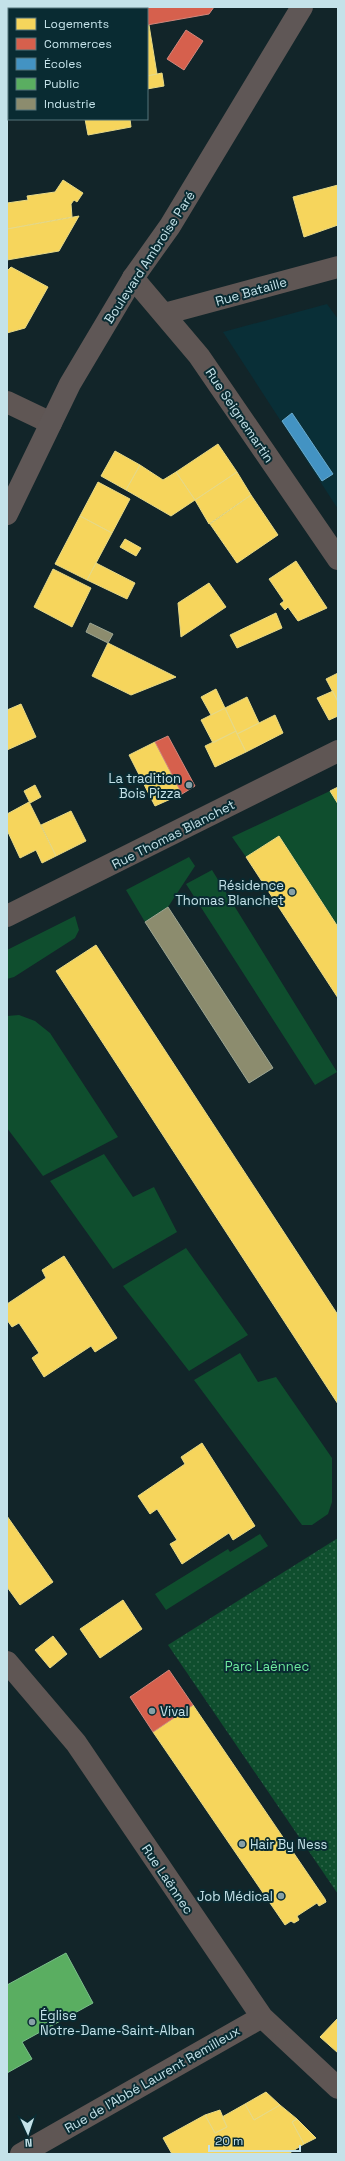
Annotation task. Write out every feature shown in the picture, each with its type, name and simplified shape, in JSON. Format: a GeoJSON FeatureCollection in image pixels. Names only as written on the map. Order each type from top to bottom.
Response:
{"type":"FeatureCollection","features":[{"type":"Feature","properties":{"kind":"street","name":"Boulevard Ambroise Paré"},"geometry":{"type":"LineString","coordinates":[[7,514],[70,384],[134,278],[170,226],[302,7]]}},
{"type":"Feature","properties":{"kind":"street","name":"Rue Bataille"},"geometry":{"type":"LineString","coordinates":[[164,314],[338,267]]}},
{"type":"Feature","properties":{"kind":"street","name":"Rue Seignemartin"},"geometry":{"type":"LineString","coordinates":[[134,278],[200,356],[338,559]]}},
{"type":"Feature","properties":{"kind":"street"},"geometry":{"type":"LineString","coordinates":[[7,402],[51,423]]}},
{"type":"Feature","properties":{"kind":"street","name":"Rue Thomas Blanchet"},"geometry":{"type":"LineString","coordinates":[[7,916],[338,751]]}},
{"type":"Feature","properties":{"kind":"street","name":"Rue Laënnec"},"geometry":{"type":"LineString","coordinates":[[7,1662],[76,1743],[262,2017],[338,2088]]}},
{"type":"Feature","properties":{"kind":"street","name":"Rue de l'Abbé Laurent Remilleux"},"geometry":{"type":"LineString","coordinates":[[21,2154],[262,2017]]}},
{"type":"Feature","properties":{"kind":"shaded area"},"geometry":{"type":"Polygon","coordinates":[[[327,304],[338,319],[338,509],[223,332],[327,304]]]}},
{"type":"Feature","properties":{"kind":"green space"},"geometry":{"type":"Polygon","coordinates":[[[330,791],[338,803],[338,927],[279,836],[246,857],[232,837],[330,791]]]}},
{"type":"Feature","properties":{"kind":"green space"},"geometry":{"type":"Polygon","coordinates":[[[189,857],[195,866],[168,907],[145,922],[126,890],[189,857]]]}},
{"type":"Feature","properties":{"kind":"green space"},"geometry":{"type":"Polygon","coordinates":[[[212,870],[337,1072],[315,1085],[186,884],[212,870]]]}},
{"type":"Feature","properties":{"kind":"green space"},"geometry":{"type":"Polygon","coordinates":[[[75,916],[79,930],[75,938],[14,977],[7,979],[7,950],[75,916]]]}},
{"type":"Feature","properties":{"kind":"green space"},"geometry":{"type":"Polygon","coordinates":[[[19,1015],[35,1021],[50,1033],[118,1137],[43,1176],[7,1128],[7,1016],[19,1015]]]}},
{"type":"Feature","properties":{"kind":"green space"},"geometry":{"type":"Polygon","coordinates":[[[104,1154],[133,1197],[154,1187],[177,1232],[113,1269],[50,1181],[104,1154]]]}},
{"type":"Feature","properties":{"kind":"green space"},"geometry":{"type":"Polygon","coordinates":[[[186,1248],[248,1335],[189,1371],[123,1286],[186,1248]]]}},
{"type":"Feature","properties":{"kind":"green space"},"geometry":{"type":"Polygon","coordinates":[[[240,1353],[258,1382],[276,1377],[332,1458],[332,1502],[328,1514],[312,1525],[302,1525],[194,1380],[240,1353]]]}},
{"type":"Feature","properties":{"kind":"green space"},"geometry":{"type":"Polygon","coordinates":[[[260,1534],[268,1546],[166,1610],[155,1594],[228,1549],[230,1552],[260,1534]]]}},
{"type":"Feature","properties":{"kind":"green space","name":"Parc Laënnec"},"geometry":{"type":"Polygon","coordinates":[[[338,1538],[338,1894],[168,1645],[338,1538]]]}},
{"type":"Feature","properties":{"kind":"building: Logements"},"geometry":{"type":"Polygon","coordinates":[[[61,7],[100,8],[62,8],[61,7]]]}},
{"type":"Feature","properties":{"kind":"building: Logements"},"geometry":{"type":"Polygon","coordinates":[[[148,25],[149,25],[157,74],[148,76],[148,25]]]}},
{"type":"Feature","properties":{"kind":"building: Logements"},"geometry":{"type":"Polygon","coordinates":[[[162,73],[164,86],[148,89],[148,76],[162,73]]]}},
{"type":"Feature","properties":{"kind":"building: Logements"},"geometry":{"type":"Polygon","coordinates":[[[85,120],[130,120],[131,127],[88,135],[85,120]]]}},
{"type":"Feature","properties":{"kind":"building: Logements"},"geometry":{"type":"Polygon","coordinates":[[[63,180],[83,193],[77,202],[74,200],[71,204],[72,217],[7,229],[7,203],[28,200],[27,196],[55,192],[63,180]]]}},
{"type":"Feature","properties":{"kind":"building: Logements"},"geometry":{"type":"Polygon","coordinates":[[[338,185],[338,225],[304,237],[293,197],[338,185]]]}},
{"type":"Feature","properties":{"kind":"building: Logements"},"geometry":{"type":"Polygon","coordinates":[[[79,216],[59,251],[7,260],[7,229],[79,216]]]}},
{"type":"Feature","properties":{"kind":"building: Logements"},"geometry":{"type":"Polygon","coordinates":[[[11,267],[48,287],[25,328],[7,333],[7,271],[11,267]]]}},
{"type":"Feature","properties":{"kind":"building: Logements"},"geometry":{"type":"Polygon","coordinates":[[[218,444],[237,472],[195,500],[176,472],[218,444]]]}},
{"type":"Feature","properties":{"kind":"building: Logements"},"geometry":{"type":"Polygon","coordinates":[[[115,451],[140,465],[126,490],[101,476],[115,451]]]}},
{"type":"Feature","properties":{"kind":"building: Logements"},"geometry":{"type":"Polygon","coordinates":[[[140,465],[163,480],[176,472],[195,500],[171,516],[126,490],[140,465]]]}},
{"type":"Feature","properties":{"kind":"building: Logements"},"geometry":{"type":"Polygon","coordinates":[[[237,472],[251,495],[209,524],[195,500],[237,472]]]}},
{"type":"Feature","properties":{"kind":"building: Logements"},"geometry":{"type":"Polygon","coordinates":[[[98,482],[130,499],[112,533],[80,516],[98,482]]]}},
{"type":"Feature","properties":{"kind":"building: Logements"},"geometry":{"type":"Polygon","coordinates":[[[251,495],[278,535],[237,563],[210,524],[251,495]]]}},
{"type":"Feature","properties":{"kind":"building: Logements"},"geometry":{"type":"Polygon","coordinates":[[[80,516],[112,533],[87,580],[55,564],[80,516]]]}},
{"type":"Feature","properties":{"kind":"building: Logements"},"geometry":{"type":"Polygon","coordinates":[[[125,539],[141,548],[136,556],[120,547],[125,539]]]}},
{"type":"Feature","properties":{"kind":"building: Logements"},"geometry":{"type":"Polygon","coordinates":[[[296,561],[327,608],[298,621],[288,607],[285,610],[280,604],[284,601],[269,579],[296,561]]]}},
{"type":"Feature","properties":{"kind":"building: Logements"},"geometry":{"type":"Polygon","coordinates":[[[96,563],[135,583],[127,599],[87,580],[96,563]]]}},
{"type":"Feature","properties":{"kind":"building: Logements"},"geometry":{"type":"Polygon","coordinates":[[[53,569],[91,588],[72,627],[34,607],[53,569]]]}},
{"type":"Feature","properties":{"kind":"building: Logements"},"geometry":{"type":"Polygon","coordinates":[[[209,583],[226,607],[181,637],[178,603],[209,583]]]}},
{"type":"Feature","properties":{"kind":"building: Logements"},"geometry":{"type":"Polygon","coordinates":[[[276,613],[282,628],[237,648],[230,635],[276,613]]]}},
{"type":"Feature","properties":{"kind":"building: Logements"},"geometry":{"type":"Polygon","coordinates":[[[108,643],[176,677],[131,695],[92,676],[108,643]]]}},
{"type":"Feature","properties":{"kind":"building: Logements"},"geometry":{"type":"Polygon","coordinates":[[[338,673],[338,702],[326,679],[338,673]]]}},
{"type":"Feature","properties":{"kind":"building: Logements"},"geometry":{"type":"Polygon","coordinates":[[[216,689],[225,708],[211,715],[201,697],[216,689]]]}},
{"type":"Feature","properties":{"kind":"building: Logements"},"geometry":{"type":"Polygon","coordinates":[[[333,691],[338,702],[338,716],[329,720],[317,698],[333,691]]]}},
{"type":"Feature","properties":{"kind":"building: Logements"},"geometry":{"type":"Polygon","coordinates":[[[247,697],[259,723],[237,734],[225,708],[247,697]]]}},
{"type":"Feature","properties":{"kind":"building: Logements"},"geometry":{"type":"Polygon","coordinates":[[[21,704],[36,737],[7,750],[7,710],[21,704]]]}},
{"type":"Feature","properties":{"kind":"building: Logements"},"geometry":{"type":"Polygon","coordinates":[[[225,708],[236,731],[213,743],[201,720],[225,708]]]}},
{"type":"Feature","properties":{"kind":"building: Logements"},"geometry":{"type":"Polygon","coordinates":[[[275,715],[283,733],[246,752],[237,734],[275,715]]]}},
{"type":"Feature","properties":{"kind":"building: Logements"},"geometry":{"type":"Polygon","coordinates":[[[236,731],[246,752],[215,767],[205,746],[236,731]]]}},
{"type":"Feature","properties":{"kind":"building: Logements"},"geometry":{"type":"Polygon","coordinates":[[[155,742],[182,794],[155,806],[129,755],[155,742]]]}},
{"type":"Feature","properties":{"kind":"building: Logements"},"geometry":{"type":"Polygon","coordinates":[[[35,785],[41,797],[30,803],[24,791],[35,785]]]}},
{"type":"Feature","properties":{"kind":"building: Logements"},"geometry":{"type":"Polygon","coordinates":[[[338,787],[338,804],[330,791],[338,787]]]}},
{"type":"Feature","properties":{"kind":"building: Logements"},"geometry":{"type":"Polygon","coordinates":[[[29,802],[56,856],[42,863],[36,850],[20,858],[7,830],[7,814],[29,802]]]}},
{"type":"Feature","properties":{"kind":"building: Logements"},"geometry":{"type":"Polygon","coordinates":[[[71,811],[86,841],[56,856],[41,825],[71,811]]]}},
{"type":"Feature","properties":{"kind":"building: Logements","name":"Résidence Thomas Blanchet"},"geometry":{"type":"Polygon","coordinates":[[[279,836],[338,927],[338,998],[246,857],[279,836]]]}},
{"type":"Feature","properties":{"kind":"building: Logements"},"geometry":{"type":"Polygon","coordinates":[[[96,945],[338,1315],[338,1404],[56,971],[96,945]]]}},
{"type":"Feature","properties":{"kind":"building: Logements"},"geometry":{"type":"Polygon","coordinates":[[[64,1256],[117,1338],[95,1352],[91,1346],[44,1377],[32,1358],[39,1353],[19,1323],[12,1327],[7,1320],[7,1304],[46,1278],[42,1270],[64,1256]]]}},
{"type":"Feature","properties":{"kind":"building: Logements"},"geometry":{"type":"Polygon","coordinates":[[[202,1443],[255,1526],[233,1540],[229,1533],[182,1564],[170,1544],[177,1540],[157,1509],[150,1514],[138,1496],[185,1464],[181,1457],[202,1443]]]}},
{"type":"Feature","properties":{"kind":"building: Logements"},"geometry":{"type":"Polygon","coordinates":[[[7,1516],[53,1582],[20,1605],[7,1587],[7,1516]]]}},
{"type":"Feature","properties":{"kind":"building: Logements"},"geometry":{"type":"Polygon","coordinates":[[[123,1600],[142,1629],[100,1658],[80,1629],[123,1600]]]}},
{"type":"Feature","properties":{"kind":"building: Logements"},"geometry":{"type":"Polygon","coordinates":[[[53,1636],[67,1654],[50,1668],[35,1650],[53,1636]]]}},
{"type":"Feature","properties":{"kind":"building: Logements"},"geometry":{"type":"Polygon","coordinates":[[[193,1705],[325,1899],[326,1902],[319,1906],[317,1903],[297,1916],[299,1920],[294,1923],[291,1921],[285,1925],[153,1732],[193,1705]]]}},
{"type":"Feature","properties":{"kind":"building: Logements"},"geometry":{"type":"Polygon","coordinates":[[[338,2018],[338,2053],[320,2037],[338,2018]]]}},
{"type":"Feature","properties":{"kind":"building: Logements"},"geometry":{"type":"Polygon","coordinates":[[[266,2092],[280,2105],[254,2120],[245,2104],[266,2092]]]}},
{"type":"Feature","properties":{"kind":"building: Logements"},"geometry":{"type":"Polygon","coordinates":[[[245,2104],[254,2120],[280,2105],[297,2119],[292,2122],[304,2144],[288,2154],[172,2154],[163,2138],[205,2115],[215,2133],[227,2127],[222,2117],[245,2104]]]}},
{"type":"Feature","properties":{"kind":"building: Logements"},"geometry":{"type":"Polygon","coordinates":[[[220,2110],[227,2127],[215,2133],[205,2115],[220,2110]]]}},
{"type":"Feature","properties":{"kind":"building: Logements"},"geometry":{"type":"Polygon","coordinates":[[[297,2119],[316,2138],[304,2144],[292,2122],[297,2119]]]}},
{"type":"Feature","properties":{"kind":"building: Commerces"},"geometry":{"type":"Polygon","coordinates":[[[214,7],[209,14],[148,25],[148,8],[126,8],[214,7]]]}},
{"type":"Feature","properties":{"kind":"building: Commerces"},"geometry":{"type":"Polygon","coordinates":[[[186,30],[203,41],[184,70],[167,59],[186,30]]]}},
{"type":"Feature","properties":{"kind":"building: Commerces"},"geometry":{"type":"Polygon","coordinates":[[[168,736],[195,786],[182,794],[155,742],[168,736]]]}},
{"type":"Feature","properties":{"kind":"building: Commerces"},"geometry":{"type":"Polygon","coordinates":[[[169,1670],[193,1705],[153,1732],[130,1697],[169,1670]]]}},
{"type":"Feature","properties":{"kind":"building: Écoles"},"geometry":{"type":"Polygon","coordinates":[[[292,413],[333,474],[322,481],[282,421],[292,413]]]}},
{"type":"Feature","properties":{"kind":"building: Public","name":"Église Notre-Dame-Saint-Alban"},"geometry":{"type":"Polygon","coordinates":[[[66,1953],[93,2003],[22,2042],[32,2059],[7,2073],[7,1985],[66,1953]]]}},
{"type":"Feature","properties":{"kind":"building: Industrie"},"geometry":{"type":"Polygon","coordinates":[[[90,623],[113,634],[108,643],[86,632],[90,623]]]}},
{"type":"Feature","properties":{"kind":"building: Industrie"},"geometry":{"type":"Polygon","coordinates":[[[168,907],[273,1068],[249,1083],[145,922],[168,907]]]}},
{"type":"Feature","properties":{"kind":"place","name":"La tradition Bois Pizza"},"geometry":{"type":"Point","coordinates":[189,785]}},
{"type":"Feature","properties":{"kind":"place","name":"Résidence Thomas Blanchet"},"geometry":{"type":"Point","coordinates":[292,892]}},
{"type":"Feature","properties":{"kind":"place","name":"Vival"},"geometry":{"type":"Point","coordinates":[152,1711]}},
{"type":"Feature","properties":{"kind":"place","name":"Hair By Ness"},"geometry":{"type":"Point","coordinates":[242,1844]}},
{"type":"Feature","properties":{"kind":"place","name":"Job Médical"},"geometry":{"type":"Point","coordinates":[281,1896]}},
{"type":"Feature","properties":{"kind":"place","name":"Église Notre-Dame-Saint-Alban"},"geometry":{"type":"Point","coordinates":[32,2022]}}]}
